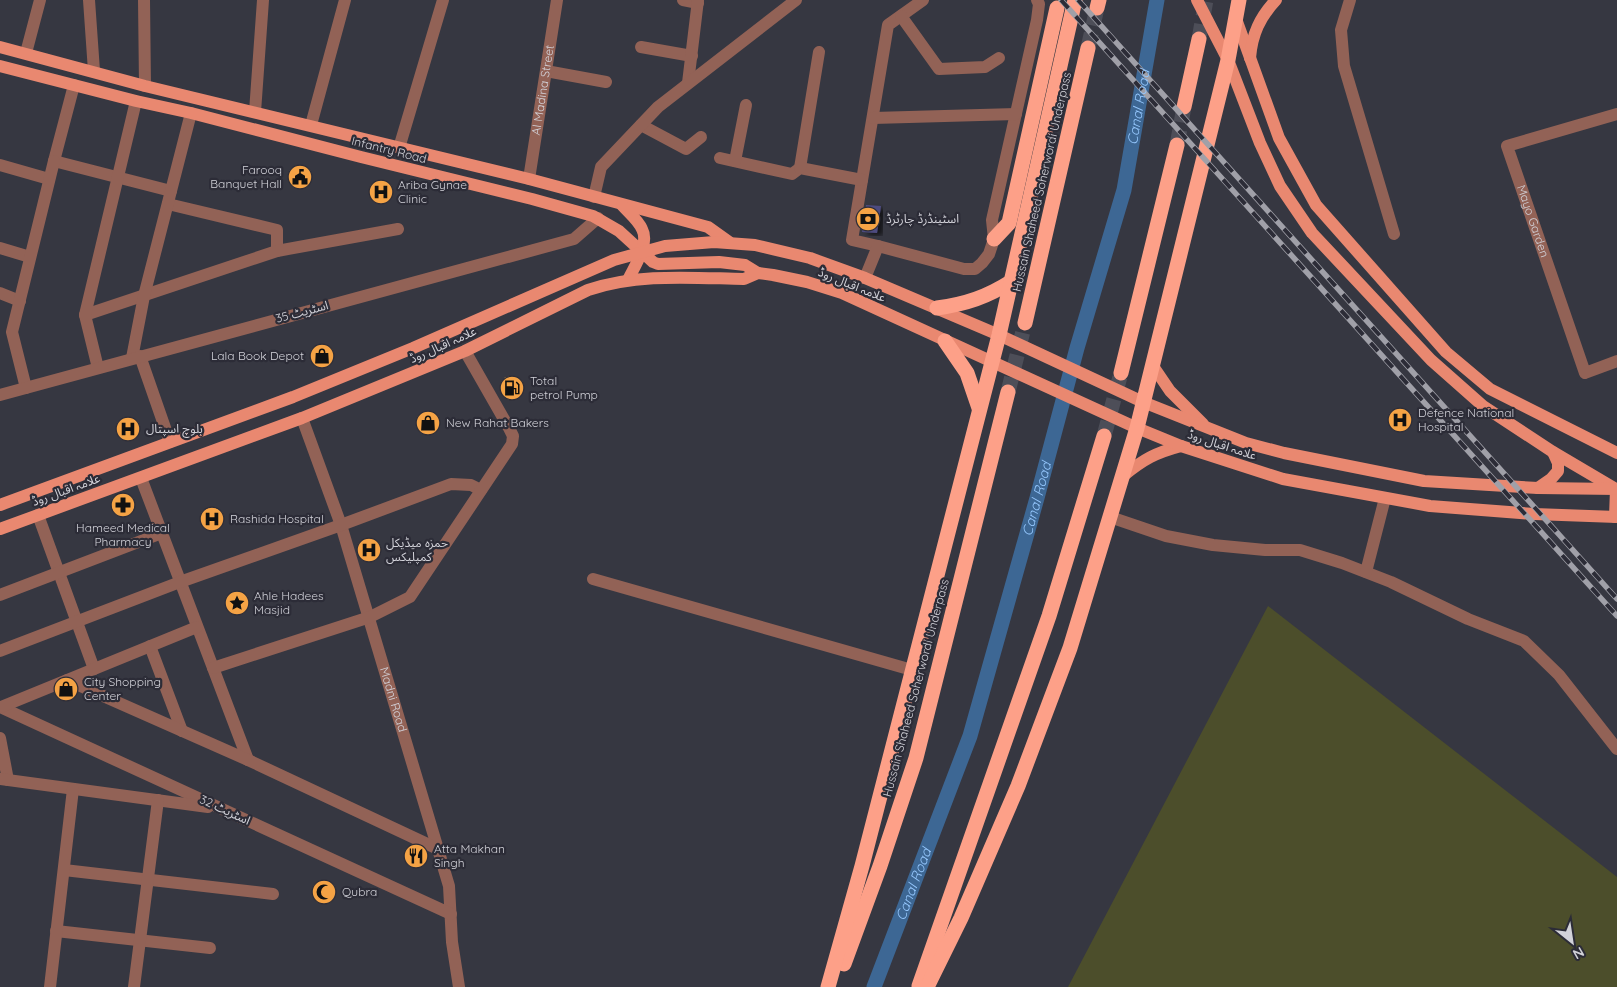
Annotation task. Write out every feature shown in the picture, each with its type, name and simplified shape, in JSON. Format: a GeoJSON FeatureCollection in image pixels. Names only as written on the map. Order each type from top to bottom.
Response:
{"type":"FeatureCollection","features":[{"type":"Feature","properties":{"kind":"highway"},"geometry":{"type":"LineString","coordinates":[[828,987],[862,866],[999,335],[1075,0]]}},
{"type":"Feature","properties":{"kind":"highway"},"geometry":{"type":"LineString","coordinates":[[927,987],[961,918],[1018,786],[1070,648],[1137,428],[1228,60],[1239,0]]}},
{"type":"Feature","properties":{"kind":"highway"},"geometry":{"type":"LineString","coordinates":[[994,239],[1008,223],[1056,8]]}},
{"type":"Feature","properties":{"kind":"highway"},"geometry":{"type":"LineString","coordinates":[[1184,108],[1199,39]]}},
{"type":"Feature","properties":{"kind":"highway","name":"Hussain Shaheed Soherwordi Underpass"},"geometry":{"type":"LineString","coordinates":[[1025,324],[1088,48]]}},
{"type":"Feature","properties":{"kind":"highway"},"geometry":{"type":"LineString","coordinates":[[1121,373],[1177,144]]}},
{"type":"Feature","properties":{"kind":"highway"},"geometry":{"type":"LineString","coordinates":[[937,308],[976,300],[995,292],[1012,281]]}},
{"type":"Feature","properties":{"kind":"highway"},"geometry":{"type":"LineString","coordinates":[[945,341],[967,372],[980,410]]}},
{"type":"Feature","properties":{"kind":"highway","name":"Hussain Shaheed Soherwordi Underpass"},"geometry":{"type":"LineString","coordinates":[[835,987],[880,866],[916,758],[1008,392]]}},
{"type":"Feature","properties":{"kind":"highway"},"geometry":{"type":"LineString","coordinates":[[918,987],[1049,616],[1104,436]]}},
{"type":"Feature","properties":{"kind":"main road"},"geometry":{"type":"LineString","coordinates":[[1197,0],[1228,60],[1260,143],[1280,186],[1312,233],[1431,360],[1483,406],[1553,452],[1617,489],[1616,517]]}},
{"type":"Feature","properties":{"kind":"main road"},"geometry":{"type":"LineString","coordinates":[[1250,60],[1256,28],[1262,17],[1276,0]]}},
{"type":"Feature","properties":{"kind":"main road"},"geometry":{"type":"LineString","coordinates":[[1236,16],[1279,138],[1316,205],[1446,352],[1490,390],[1617,453]]}},
{"type":"Feature","properties":{"kind":"main road","name":"Infantry Road"},"geometry":{"type":"LineString","coordinates":[[0,46],[145,86],[529,179],[708,227],[729,242]]}},
{"type":"Feature","properties":{"kind":"main road","name":"Infantry Road"},"geometry":{"type":"LineString","coordinates":[[0,66],[136,102],[191,113],[532,199],[598,218],[619,231],[653,262],[658,264],[719,262],[745,265],[758,273]]}},
{"type":"Feature","properties":{"kind":"main road"},"geometry":{"type":"LineString","coordinates":[[362,157],[367,140]]}},
{"type":"Feature","properties":{"kind":"main road"},"geometry":{"type":"LineString","coordinates":[[622,205],[644,230],[644,243],[628,280]]}},
{"type":"Feature","properties":{"kind":"main road","name":"علامہ اقبال روڈ"},"geometry":{"type":"LineString","coordinates":[[0,505],[293,397],[413,348],[601,265],[641,251],[681,244],[729,242],[754,245],[810,258],[866,278],[999,335],[1143,402],[1246,443],[1284,453],[1424,481],[1538,488],[1617,489]]}},
{"type":"Feature","properties":{"kind":"main road","name":"علامہ اقبال روڈ"},"geometry":{"type":"LineString","coordinates":[[0,529],[302,418],[421,370],[465,351],[588,290],[628,280],[669,278],[744,279],[758,273],[807,282],[842,293],[1137,428],[1181,446],[1284,479],[1430,506],[1534,514],[1616,517]]}},
{"type":"Feature","properties":{"kind":"main road"},"geometry":{"type":"LineString","coordinates":[[413,348],[421,370]]}},
{"type":"Feature","properties":{"kind":"main road"},"geometry":{"type":"LineString","coordinates":[[1153,366],[1170,391],[1208,429]]}},
{"type":"Feature","properties":{"kind":"main road"},"geometry":{"type":"LineString","coordinates":[[1123,476],[1146,458],[1181,446]]}},
{"type":"Feature","properties":{"kind":"main road"},"geometry":{"type":"LineString","coordinates":[[1538,488],[1551,479],[1558,471],[1558,463],[1553,452]]}},
{"type":"Feature","properties":{"kind":"main road"},"geometry":{"type":"LineString","coordinates":[[71,479],[80,499]]}},
{"type":"Feature","properties":{"kind":"street"},"geometry":{"type":"LineString","coordinates":[[26,53],[40,0]]}},
{"type":"Feature","properties":{"kind":"street"},"geometry":{"type":"LineString","coordinates":[[89,0],[94,71]]}},
{"type":"Feature","properties":{"kind":"street"},"geometry":{"type":"LineString","coordinates":[[144,0],[145,86]]}},
{"type":"Feature","properties":{"kind":"street"},"geometry":{"type":"LineString","coordinates":[[255,112],[263,0]]}},
{"type":"Feature","properties":{"kind":"street"},"geometry":{"type":"LineString","coordinates":[[310,126],[345,0]]}},
{"type":"Feature","properties":{"kind":"street"},"geometry":{"type":"LineString","coordinates":[[399,148],[444,0]]}},
{"type":"Feature","properties":{"kind":"street","name":"Al Madina Street"},"geometry":{"type":"LineString","coordinates":[[529,179],[557,0]]}},
{"type":"Feature","properties":{"kind":"street"},"geometry":{"type":"LineString","coordinates":[[684,0],[698,1],[688,83]]}},
{"type":"Feature","properties":{"kind":"street"},"geometry":{"type":"LineString","coordinates":[[594,197],[602,167],[658,107],[796,0]]}},
{"type":"Feature","properties":{"kind":"street"},"geometry":{"type":"LineString","coordinates":[[923,0],[888,25],[852,240],[964,269],[975,269],[982,263],[989,254],[994,239],[992,220],[1037,20],[1038,4],[1036,0]]}},
{"type":"Feature","properties":{"kind":"street"},"geometry":{"type":"LineString","coordinates":[[1350,0],[1341,30],[1344,66],[1394,234]]}},
{"type":"Feature","properties":{"kind":"street"},"geometry":{"type":"LineString","coordinates":[[900,16],[939,69],[985,67],[999,58]]}},
{"type":"Feature","properties":{"kind":"street"},"geometry":{"type":"LineString","coordinates":[[641,47],[692,56]]}},
{"type":"Feature","properties":{"kind":"street"},"geometry":{"type":"LineString","coordinates":[[720,158],[792,174],[800,168],[819,52]]}},
{"type":"Feature","properties":{"kind":"street"},"geometry":{"type":"LineString","coordinates":[[546,71],[606,82]]}},
{"type":"Feature","properties":{"kind":"street"},"geometry":{"type":"LineString","coordinates":[[26,388],[12,332],[74,85]]}},
{"type":"Feature","properties":{"kind":"street"},"geometry":{"type":"LineString","coordinates":[[98,368],[85,315],[136,102]]}},
{"type":"Feature","properties":{"kind":"street"},"geometry":{"type":"LineString","coordinates":[[734,162],[746,105]]}},
{"type":"Feature","properties":{"kind":"street"},"geometry":{"type":"LineString","coordinates":[[170,442],[136,357],[144,296],[191,113]]}},
{"type":"Feature","properties":{"kind":"street"},"geometry":{"type":"LineString","coordinates":[[872,118],[1016,114]]}},
{"type":"Feature","properties":{"kind":"street","name":"Mayo Garden"},"geometry":{"type":"LineString","coordinates":[[1617,114],[1507,146],[1585,373],[1617,361]]}},
{"type":"Feature","properties":{"kind":"street"},"geometry":{"type":"LineString","coordinates":[[641,125],[686,149],[701,137]]}},
{"type":"Feature","properties":{"kind":"street"},"geometry":{"type":"LineString","coordinates":[[54,161],[171,191]]}},
{"type":"Feature","properties":{"kind":"street"},"geometry":{"type":"LineString","coordinates":[[0,165],[49,179]]}},
{"type":"Feature","properties":{"kind":"street"},"geometry":{"type":"LineString","coordinates":[[800,168],[862,180]]}},
{"type":"Feature","properties":{"kind":"street"},"geometry":{"type":"LineString","coordinates":[[168,204],[277,230],[277,251]]}},
{"type":"Feature","properties":{"kind":"street","name":"اسٹریٹ 35"},"geometry":{"type":"LineString","coordinates":[[0,395],[574,239],[598,218]]}},
{"type":"Feature","properties":{"kind":"street"},"geometry":{"type":"LineString","coordinates":[[85,315],[277,251],[398,229]]}},
{"type":"Feature","properties":{"kind":"street"},"geometry":{"type":"LineString","coordinates":[[866,278],[878,246]]}},
{"type":"Feature","properties":{"kind":"street"},"geometry":{"type":"LineString","coordinates":[[0,248],[30,257]]}},
{"type":"Feature","properties":{"kind":"street"},"geometry":{"type":"LineString","coordinates":[[0,293],[20,301]]}},
{"type":"Feature","properties":{"kind":"street"},"geometry":{"type":"LineString","coordinates":[[213,668],[370,617],[410,597],[512,444],[513,436],[465,351]]}},
{"type":"Feature","properties":{"kind":"street","name":"Madni Road"},"geometry":{"type":"LineString","coordinates":[[302,418],[341,525],[370,617],[449,886],[452,942],[459,987]]}},
{"type":"Feature","properties":{"kind":"street"},"geometry":{"type":"LineString","coordinates":[[141,478],[248,760]]}},
{"type":"Feature","properties":{"kind":"street"},"geometry":{"type":"LineString","coordinates":[[0,651],[180,582],[451,484],[471,484],[481,490]]}},
{"type":"Feature","properties":{"kind":"street"},"geometry":{"type":"LineString","coordinates":[[1366,572],[1385,498]]}},
{"type":"Feature","properties":{"kind":"street"},"geometry":{"type":"LineString","coordinates":[[38,514],[94,669]]}},
{"type":"Feature","properties":{"kind":"street"},"geometry":{"type":"LineString","coordinates":[[1110,517],[1166,536],[1213,545],[1265,550],[1300,550],[1391,582],[1468,619],[1524,641],[1559,675],[1617,749]]}},
{"type":"Feature","properties":{"kind":"street"},"geometry":{"type":"LineString","coordinates":[[0,595],[162,533]]}},
{"type":"Feature","properties":{"kind":"street"},"geometry":{"type":"LineString","coordinates":[[592,579],[912,670]]}},
{"type":"Feature","properties":{"kind":"street"},"geometry":{"type":"LineString","coordinates":[[1,707],[197,627]]}},
{"type":"Feature","properties":{"kind":"street"},"geometry":{"type":"LineString","coordinates":[[150,646],[182,731]]}},
{"type":"Feature","properties":{"kind":"street"},"geometry":{"type":"LineString","coordinates":[[67,680],[248,760],[438,849]]}},
{"type":"Feature","properties":{"kind":"street","name":"اسٹریٹ 32"},"geometry":{"type":"LineString","coordinates":[[1,707],[451,914]]}},
{"type":"Feature","properties":{"kind":"street"},"geometry":{"type":"LineString","coordinates":[[0,738],[4,780],[222,808]]}},
{"type":"Feature","properties":{"kind":"street"},"geometry":{"type":"LineString","coordinates":[[50,987],[73,789]]}},
{"type":"Feature","properties":{"kind":"street"},"geometry":{"type":"LineString","coordinates":[[134,987],[158,800]]}},
{"type":"Feature","properties":{"kind":"street"},"geometry":{"type":"LineString","coordinates":[[64,870],[273,894]]}},
{"type":"Feature","properties":{"kind":"street"},"geometry":{"type":"LineString","coordinates":[[56,932],[210,948]]}},
{"type":"Feature","properties":{"kind":"green space"},"geometry":{"type":"Polygon","coordinates":[[[1268,606],[1617,877],[1617,987],[1068,987],[1268,606]]]}},
{"type":"Feature","properties":{"kind":"building","name":"اسٹینڈرڈ چارٹرڈ"},"geometry":{"type":"Polygon","coordinates":[[[866,205],[881,206],[877,233],[862,232],[866,205]]]}},
{"type":"Feature","properties":{"kind":"waterway","name":"Canal Road"},"geometry":{"type":"LineString","coordinates":[[874,987],[970,736],[1077,348],[1124,190],[1157,0]]}},
{"type":"Feature","properties":{"kind":"tunnel"},"geometry":{"type":"LineString","coordinates":[[1199,39],[1206,0]]}},
{"type":"Feature","properties":{"kind":"tunnel"},"geometry":{"type":"LineString","coordinates":[[1088,48],[1097,8]]}},
{"type":"Feature","properties":{"kind":"tunnel"},"geometry":{"type":"LineString","coordinates":[[1177,145],[1184,107]]}},
{"type":"Feature","properties":{"kind":"tunnel"},"geometry":{"type":"LineString","coordinates":[[1008,392],[1025,323]]}},
{"type":"Feature","properties":{"kind":"tunnel"},"geometry":{"type":"LineString","coordinates":[[1104,436],[1121,373]]}},
{"type":"Feature","properties":{"kind":"railway"},"geometry":{"type":"LineString","coordinates":[[1061,0],[1617,616]]}},
{"type":"Feature","properties":{"kind":"railway"},"geometry":{"type":"LineString","coordinates":[[1078,0],[1617,599]]}},
{"type":"Feature","properties":{"kind":"place","name":"Farooq Banquet Hall"},"geometry":{"type":"Point","coordinates":[300,177]}},
{"type":"Feature","properties":{"kind":"place","name":"Ariba Gynae Clinic"},"geometry":{"type":"Point","coordinates":[381,192]}},
{"type":"Feature","properties":{"kind":"place","name":"اسٹینڈرڈ چارٹرڈ"},"geometry":{"type":"Point","coordinates":[868,219]}},
{"type":"Feature","properties":{"kind":"place","name":"Lala Book Depot"},"geometry":{"type":"Point","coordinates":[322,356]}},
{"type":"Feature","properties":{"kind":"place","name":"Total petrol Pump"},"geometry":{"type":"Point","coordinates":[512,388]}},
{"type":"Feature","properties":{"kind":"place","name":"Defence National Hospital"},"geometry":{"type":"Point","coordinates":[1400,420]}},
{"type":"Feature","properties":{"kind":"place","name":"New Rahat Bakers"},"geometry":{"type":"Point","coordinates":[428,423]}},
{"type":"Feature","properties":{"kind":"place","name":"بلوچ اسپتال"},"geometry":{"type":"Point","coordinates":[128,429]}},
{"type":"Feature","properties":{"kind":"place","name":"Hameed Medical Pharmacy"},"geometry":{"type":"Point","coordinates":[123,505]}},
{"type":"Feature","properties":{"kind":"place","name":"Rashida Hospital"},"geometry":{"type":"Point","coordinates":[212,519]}},
{"type":"Feature","properties":{"kind":"place","name":"حمزہ میڈیکل کمپلیکس"},"geometry":{"type":"Point","coordinates":[369,550]}},
{"type":"Feature","properties":{"kind":"place","name":"Ahle Hadees Masjid"},"geometry":{"type":"Point","coordinates":[237,603]}},
{"type":"Feature","properties":{"kind":"place","name":"City Shopping Center"},"geometry":{"type":"Point","coordinates":[66,689]}},
{"type":"Feature","properties":{"kind":"place","name":"Atta Makhan Singh"},"geometry":{"type":"Point","coordinates":[416,856]}},
{"type":"Feature","properties":{"kind":"place","name":"Qubra"},"geometry":{"type":"Point","coordinates":[324,892]}}]}
